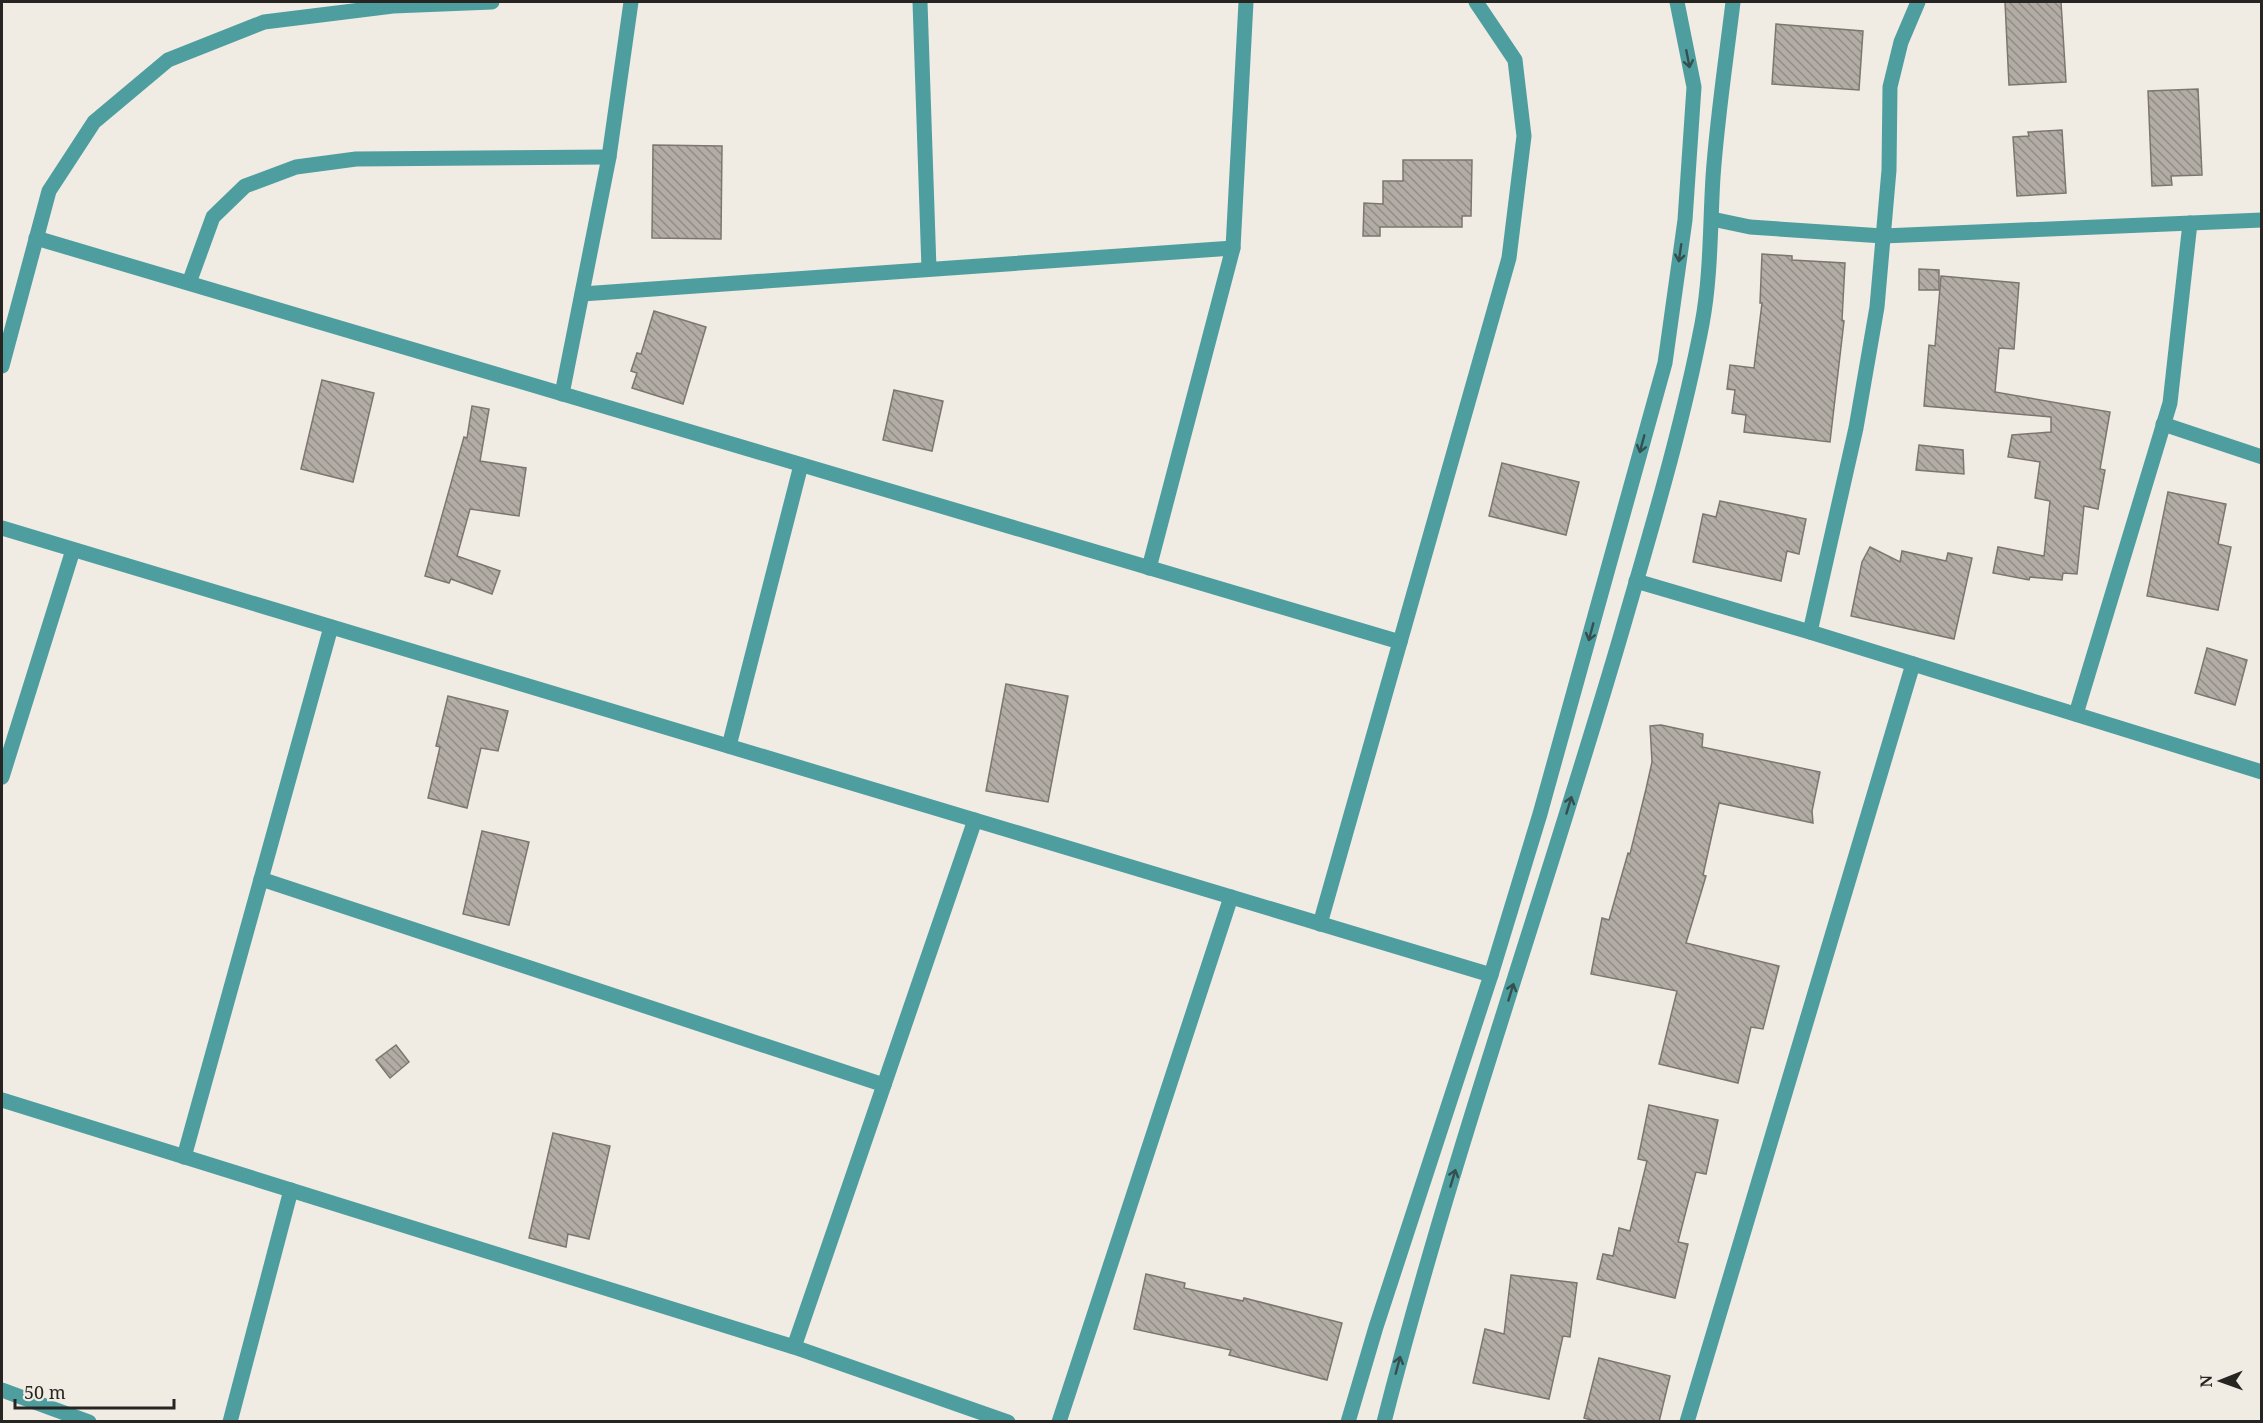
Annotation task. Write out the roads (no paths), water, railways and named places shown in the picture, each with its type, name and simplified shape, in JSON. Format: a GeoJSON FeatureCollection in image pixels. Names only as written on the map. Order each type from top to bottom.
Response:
{"type":"FeatureCollection","features":[{"type":"Feature","properties":{"kind":"street"},"geometry":{"type":"LineString","coordinates":[[2,366],[49,191],[94,122],[168,60],[264,22],[393,6],[492,2]]}},
{"type":"Feature","properties":{"kind":"street"},"geometry":{"type":"LineString","coordinates":[[562,394],[609,157],[631,2]]}},
{"type":"Feature","properties":{"kind":"street"},"geometry":{"type":"LineString","coordinates":[[920,2],[929,269]]}},
{"type":"Feature","properties":{"kind":"street"},"geometry":{"type":"LineString","coordinates":[[1149,568],[1233,248],[1246,2]]}},
{"type":"Feature","properties":{"kind":"street"},"geometry":{"type":"LineString","coordinates":[[1320,924],[1509,258],[1524,136],[1515,60],[1476,2]]}},
{"type":"Feature","properties":{"kind":"street"},"geometry":{"type":"LineString","coordinates":[[1348,1422],[1376,1327],[1491,975],[1540,814],[1665,363],[1685,220],[1694,87],[1677,2]]}},
{"type":"Feature","properties":{"kind":"street"},"geometry":{"type":"LineString","coordinates":[[1384,1422],[1400,1357],[1450,1188],[1595,722],[1673,450],[1703,321],[1712,219],[1713,178],[1733,2]]}},
{"type":"Feature","properties":{"kind":"street"},"geometry":{"type":"LineString","coordinates":[[1810,632],[1856,428],[1877,307],[1889,170],[1890,87],[1900,42],[1918,2]]}},
{"type":"Feature","properties":{"kind":"street"},"geometry":{"type":"LineString","coordinates":[[189,283],[213,217],[246,186],[296,167],[356,159],[609,157]]}},
{"type":"Feature","properties":{"kind":"street"},"geometry":{"type":"LineString","coordinates":[[1712,219],[1750,227],[1883,236],[2262,220]]}},
{"type":"Feature","properties":{"kind":"street"},"geometry":{"type":"LineString","coordinates":[[2076,714],[2169,403],[2190,223]]}},
{"type":"Feature","properties":{"kind":"street"},"geometry":{"type":"LineString","coordinates":[[36,238],[1400,642]]}},
{"type":"Feature","properties":{"kind":"street"},"geometry":{"type":"LineString","coordinates":[[582,294],[1233,248]]}},
{"type":"Feature","properties":{"kind":"street"},"geometry":{"type":"LineString","coordinates":[[2163,424],[2262,457]]}},
{"type":"Feature","properties":{"kind":"street"},"geometry":{"type":"LineString","coordinates":[[729,746],[801,465]]}},
{"type":"Feature","properties":{"kind":"street"},"geometry":{"type":"LineString","coordinates":[[2,528],[1491,975]]}},
{"type":"Feature","properties":{"kind":"street"},"geometry":{"type":"LineString","coordinates":[[2,777],[73,550]]}},
{"type":"Feature","properties":{"kind":"street"},"geometry":{"type":"LineString","coordinates":[[1636,581],[1810,632],[2262,772]]}},
{"type":"Feature","properties":{"kind":"street"},"geometry":{"type":"LineString","coordinates":[[184,1157],[330,627]]}},
{"type":"Feature","properties":{"kind":"street"},"geometry":{"type":"LineString","coordinates":[[1687,1422],[1913,664]]}},
{"type":"Feature","properties":{"kind":"street"},"geometry":{"type":"LineString","coordinates":[[794,1347],[975,820]]}},
{"type":"Feature","properties":{"kind":"street"},"geometry":{"type":"LineString","coordinates":[[261,879],[884,1085]]}},
{"type":"Feature","properties":{"kind":"street"},"geometry":{"type":"LineString","coordinates":[[1059,1422],[1231,897]]}},
{"type":"Feature","properties":{"kind":"street"},"geometry":{"type":"LineString","coordinates":[[2,1100],[794,1347],[1008,1422]]}},
{"type":"Feature","properties":{"kind":"street"},"geometry":{"type":"LineString","coordinates":[[230,1422],[291,1190]]}},
{"type":"Feature","properties":{"kind":"street"},"geometry":{"type":"LineString","coordinates":[[2,1390],[89,1422]]}}]}
